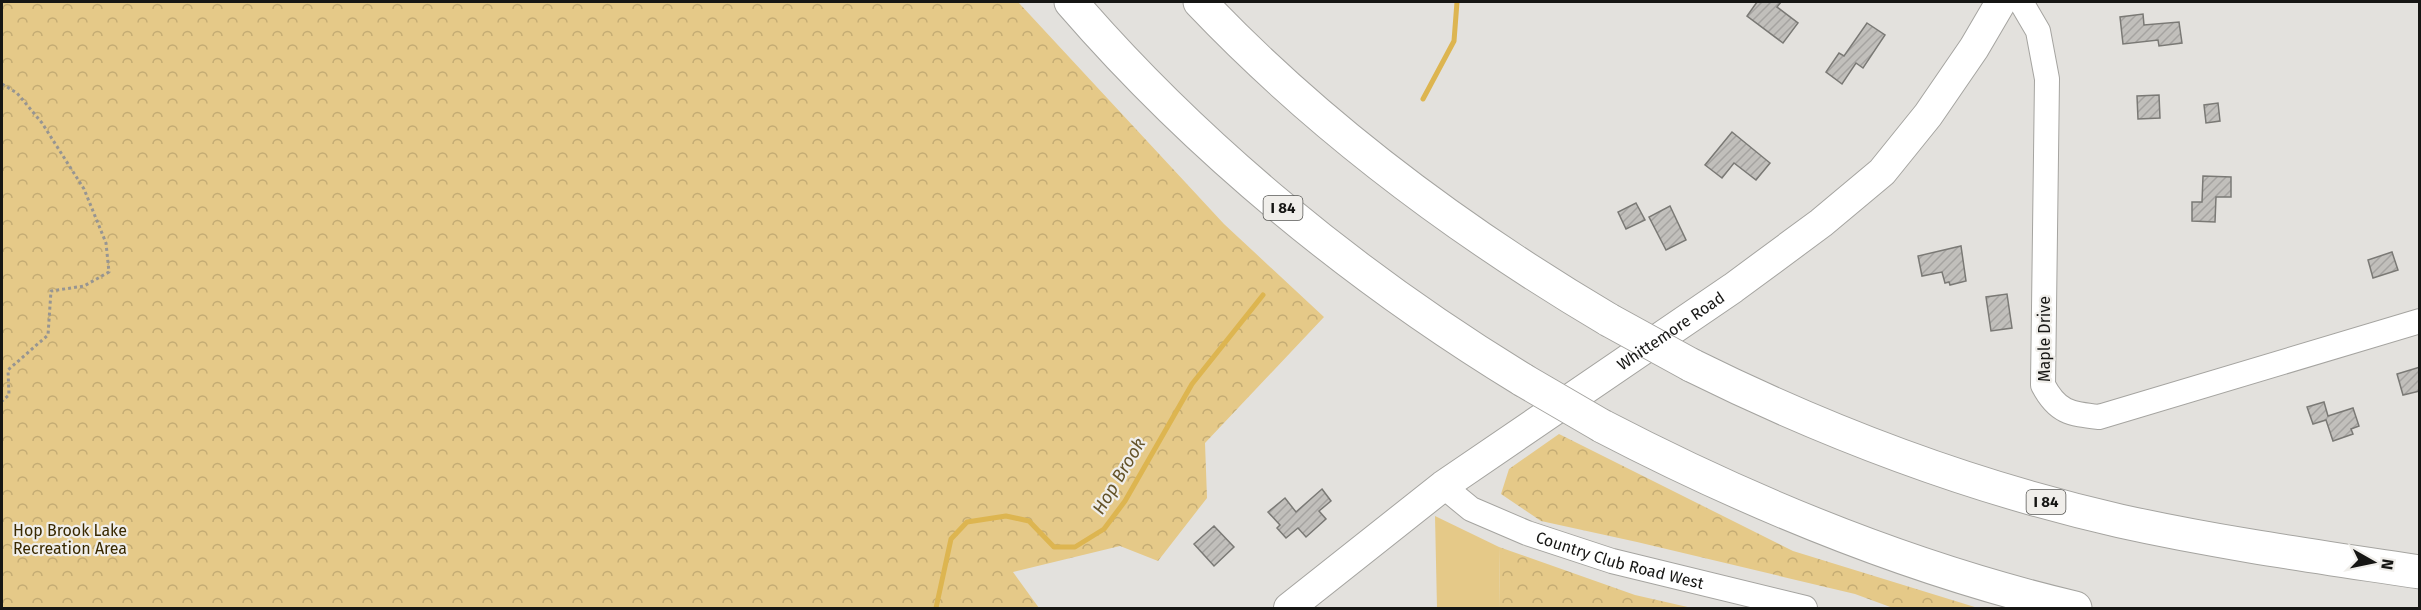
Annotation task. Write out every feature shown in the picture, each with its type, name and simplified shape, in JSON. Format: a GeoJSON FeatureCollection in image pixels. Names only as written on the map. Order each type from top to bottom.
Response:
{"type":"FeatureCollection","features":[{"type":"Feature","properties":{"kind":"highway","name":"I 84"},"geometry":{"type":"LineString","coordinates":[[1071,2],[1146,82],[1254,184],[1380,284],[1455,337],[1523,380],[1602,426],[1720,485],[1796,518],[1945,573],[2021,596],[2075,609]]}},
{"type":"Feature","properties":{"kind":"highway","name":"I 84"},"geometry":{"type":"LineString","coordinates":[[1200,2],[1317,111],[1403,181],[1501,253],[1609,320],[1691,365],[1760,399],[1831,430],[1975,481],[2046,502],[2193,536],[2420,572]]}},
{"type":"Feature","properties":{"kind":"main road","name":"Whittemore Road"},"geometry":{"type":"LineString","coordinates":[[1289,609],[1443,486],[1733,288],[1821,223],[1882,172],[1934,106],[1974,48],[2001,2]]}},
{"type":"Feature","properties":{"kind":"street","name":"Maple Drive"},"geometry":{"type":"LineString","coordinates":[[2021,2],[2038,31],[2047,79],[2043,386],[2051,402],[2071,414],[2098,417],[2420,321]]}},
{"type":"Feature","properties":{"kind":"street","name":"Country Club Road West"},"geometry":{"type":"LineString","coordinates":[[1443,486],[1471,509],[1527,533],[1612,561],[1805,609]]}},
{"type":"Feature","properties":{"kind":"path"},"geometry":{"type":"LineString","coordinates":[[2,84],[17,93],[42,123],[84,189],[106,243],[109,272],[84,286],[51,291],[48,335],[8,370],[9,395],[2,401]]}},
{"type":"Feature","properties":{"kind":"green space","name":"Hop Brook Lake Recreation Area"},"geometry":{"type":"Polygon","coordinates":[[[2,2],[1018,2],[1224,224],[1324,317],[1205,443],[1207,498],[1158,561],[1120,546],[1013,572],[1039,608],[2,608],[2,2]]]}},
{"type":"Feature","properties":{"kind":"green space"},"geometry":{"type":"Polygon","coordinates":[[[1559,434],[1793,551],[1978,608],[1893,608],[1855,594],[1541,521],[1501,494],[1509,469],[1559,434]]]}},
{"type":"Feature","properties":{"kind":"green space"},"geometry":{"type":"Polygon","coordinates":[[[1435,516],[1499,547],[1500,608],[1437,608],[1435,516]]]}},
{"type":"Feature","properties":{"kind":"green space"},"geometry":{"type":"Polygon","coordinates":[[[1499,547],[1635,595],[1692,608],[1500,608],[1499,547]]]}},
{"type":"Feature","properties":{"kind":"building"},"geometry":{"type":"Polygon","coordinates":[[[1757,2],[1781,2],[1777,7],[1798,23],[1783,43],[1747,16],[1757,2]]]}},
{"type":"Feature","properties":{"kind":"building"},"geometry":{"type":"Polygon","coordinates":[[[2143,14],[2144,25],[2179,22],[2182,43],[2159,46],[2158,40],[2123,44],[2120,17],[2143,14]]]}},
{"type":"Feature","properties":{"kind":"building"},"geometry":{"type":"Polygon","coordinates":[[[1867,23],[1885,35],[1863,68],[1856,63],[1842,84],[1826,72],[1839,53],[1844,56],[1867,23]]]}},
{"type":"Feature","properties":{"kind":"building"},"geometry":{"type":"Polygon","coordinates":[[[2159,95],[2160,118],[2138,119],[2137,96],[2159,95]]]}},
{"type":"Feature","properties":{"kind":"building"},"geometry":{"type":"Polygon","coordinates":[[[2218,103],[2220,121],[2206,123],[2204,105],[2218,103]]]}},
{"type":"Feature","properties":{"kind":"building"},"geometry":{"type":"Polygon","coordinates":[[[1732,132],[1770,163],[1756,180],[1734,163],[1722,178],[1705,165],[1732,132]]]}},
{"type":"Feature","properties":{"kind":"building"},"geometry":{"type":"Polygon","coordinates":[[[2203,176],[2231,177],[2231,197],[2216,197],[2215,222],[2192,221],[2192,202],[2202,202],[2203,176]]]}},
{"type":"Feature","properties":{"kind":"building"},"geometry":{"type":"Polygon","coordinates":[[[1636,203],[1645,220],[1626,229],[1618,212],[1636,203]]]}},
{"type":"Feature","properties":{"kind":"building"},"geometry":{"type":"Polygon","coordinates":[[[1670,206],[1686,240],[1666,250],[1649,217],[1670,206]]]}},
{"type":"Feature","properties":{"kind":"building"},"geometry":{"type":"Polygon","coordinates":[[[1961,246],[1966,281],[1950,285],[1949,282],[1945,283],[1942,272],[1922,276],[1918,256],[1961,246]]]}},
{"type":"Feature","properties":{"kind":"building"},"geometry":{"type":"Polygon","coordinates":[[[2392,252],[2398,270],[2373,278],[2368,260],[2392,252]]]}},
{"type":"Feature","properties":{"kind":"building"},"geometry":{"type":"Polygon","coordinates":[[[2007,294],[2012,328],[1991,331],[1986,297],[2007,294]]]}},
{"type":"Feature","properties":{"kind":"building"},"geometry":{"type":"Polygon","coordinates":[[[2420,367],[2420,391],[2403,395],[2397,374],[2420,367]]]}},
{"type":"Feature","properties":{"kind":"building"},"geometry":{"type":"Polygon","coordinates":[[[2324,402],[2328,416],[2353,408],[2359,426],[2351,429],[2353,434],[2333,441],[2326,420],[2313,424],[2307,407],[2324,402]]]}},
{"type":"Feature","properties":{"kind":"building"},"geometry":{"type":"Polygon","coordinates":[[[1322,489],[1331,501],[1319,511],[1326,519],[1306,537],[1298,528],[1286,538],[1277,528],[1280,525],[1268,512],[1285,498],[1296,512],[1322,489]]]}},
{"type":"Feature","properties":{"kind":"building"},"geometry":{"type":"Polygon","coordinates":[[[1214,526],[1234,547],[1214,566],[1194,544],[1214,526]]]}},
{"type":"Feature","properties":{"kind":"waterway","name":"Hop Brook"},"geometry":{"type":"LineString","coordinates":[[1423,99],[1454,41],[1457,2]]}},
{"type":"Feature","properties":{"kind":"waterway","name":"Hop Brook"},"geometry":{"type":"LineString","coordinates":[[936,608],[951,539],[967,522],[1006,516],[1029,521],[1054,547],[1075,547],[1104,529],[1125,501],[1192,384],[1263,295]]}}]}
